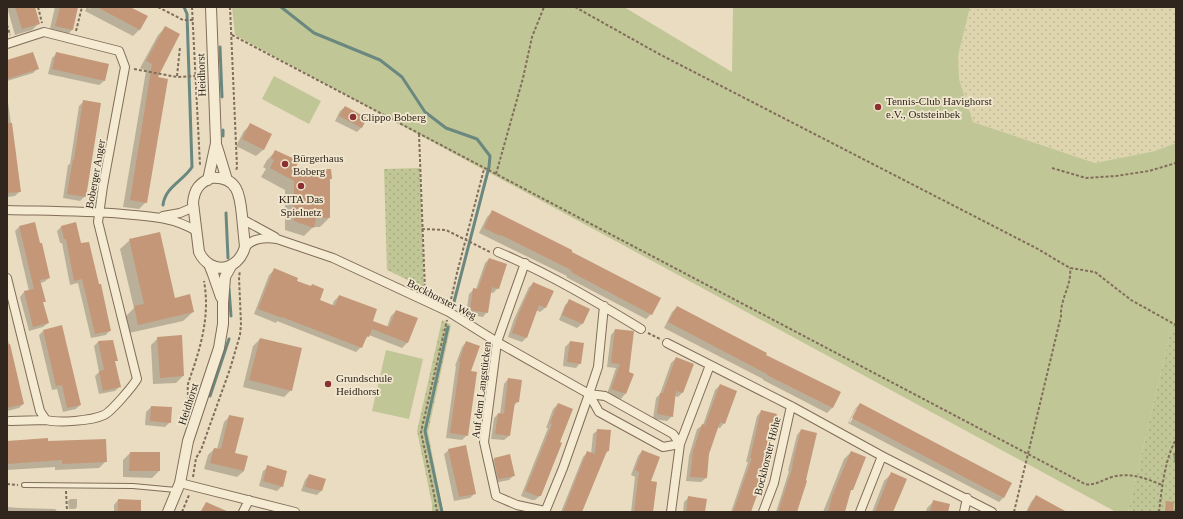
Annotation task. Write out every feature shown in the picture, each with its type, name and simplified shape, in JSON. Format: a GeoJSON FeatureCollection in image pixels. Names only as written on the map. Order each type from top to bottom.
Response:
{"type":"FeatureCollection","features":[{"type":"Feature","properties":{"kind":"street","name":"Heidhorst"},"geometry":{"type":"LineString","coordinates":[[168,512],[179,486],[188,441],[219,348],[223,324],[223,303],[226,274],[231,266],[240,258],[245,247],[239,192],[235,186],[227,180],[222,169],[216,143],[211,7]]}},
{"type":"Feature","properties":{"kind":"street"},"geometry":{"type":"LineString","coordinates":[[7,44],[44,32],[119,51],[125,67]]}},
{"type":"Feature","properties":{"kind":"street","name":"Boberger Anger"},"geometry":{"type":"LineString","coordinates":[[10,421],[46,420],[54,422],[95,419],[106,415],[133,385],[136,379],[98,222],[125,67]]}},
{"type":"Feature","properties":{"kind":"street","name":"Heidhorst"},"geometry":{"type":"LineString","coordinates":[[216,143],[208,180],[200,185],[196,190],[194,196],[194,207],[199,252],[204,261],[209,264],[214,274],[223,303]]}},
{"type":"Feature","properties":{"kind":"street"},"geometry":{"type":"LineString","coordinates":[[208,180],[218,178],[227,180]]}},
{"type":"Feature","properties":{"kind":"street"},"geometry":{"type":"LineString","coordinates":[[156,217],[173,215],[194,207]]}},
{"type":"Feature","properties":{"kind":"street"},"geometry":{"type":"LineString","coordinates":[[7,210],[99,212],[156,217],[185,225],[196,231]]}},
{"type":"Feature","properties":{"kind":"street","name":"Bockhorster Weg"},"geometry":{"type":"LineString","coordinates":[[242,219],[277,239],[333,258],[449,312],[589,394],[605,396],[659,426],[673,434],[680,444]]}},
{"type":"Feature","properties":{"kind":"street","name":"Bockhorster Weg"},"geometry":{"type":"LineString","coordinates":[[245,247],[251,242],[260,238],[277,239]]}},
{"type":"Feature","properties":{"kind":"street"},"geometry":{"type":"LineString","coordinates":[[498,252],[525,263],[604,306],[641,329]]}},
{"type":"Feature","properties":{"kind":"street","name":"Auf dem Langstücken"},"geometry":{"type":"LineString","coordinates":[[525,263],[498,342],[484,442],[496,496],[517,505],[545,511],[563,468],[598,367],[604,306]]}},
{"type":"Feature","properties":{"kind":"street"},"geometry":{"type":"LineString","coordinates":[[209,264],[219,268],[231,266]]}},
{"type":"Feature","properties":{"kind":"street"},"geometry":{"type":"LineString","coordinates":[[7,278],[40,412],[46,420]]}},
{"type":"Feature","properties":{"kind":"street","name":"Bockhorster Höhe"},"geometry":{"type":"LineString","coordinates":[[668,343],[792,406],[882,456],[992,512]]}},
{"type":"Feature","properties":{"kind":"street"},"geometry":{"type":"LineString","coordinates":[[671,512],[680,444],[710,365]]}},
{"type":"Feature","properties":{"kind":"street"},"geometry":{"type":"LineString","coordinates":[[589,394],[599,412],[663,447],[680,444]]}},
{"type":"Feature","properties":{"kind":"street","name":"Bockhorster Höhe"},"geometry":{"type":"LineString","coordinates":[[763,512],[774,484],[792,406]]}},
{"type":"Feature","properties":{"kind":"street"},"geometry":{"type":"LineString","coordinates":[[860,512],[882,456]]}},
{"type":"Feature","properties":{"kind":"street"},"geometry":{"type":"LineString","coordinates":[[179,486],[192,486],[295,512]]}},
{"type":"Feature","properties":{"kind":"street"},"geometry":{"type":"LineString","coordinates":[[964,512],[967,498]]}},
{"type":"Feature","properties":{"kind":"street"},"geometry":{"type":"LineString","coordinates":[[243,512],[249,500]]}},
{"type":"Feature","properties":{"kind":"lane"},"geometry":{"type":"LineString","coordinates":[[24,485],[179,486]]}},
{"type":"Feature","properties":{"kind":"path"},"geometry":{"type":"LineString","coordinates":[[38,7],[44,32]]}},
{"type":"Feature","properties":{"kind":"path"},"geometry":{"type":"LineString","coordinates":[[74,40],[82,7]]}},
{"type":"Feature","properties":{"kind":"path"},"geometry":{"type":"LineString","coordinates":[[158,7],[185,21],[192,20]]}},
{"type":"Feature","properties":{"kind":"path"},"geometry":{"type":"LineString","coordinates":[[192,7],[194,76],[200,165]]}},
{"type":"Feature","properties":{"kind":"path"},"geometry":{"type":"LineString","coordinates":[[222,169],[235,173],[237,167],[230,7]]}},
{"type":"Feature","properties":{"kind":"path"},"geometry":{"type":"LineString","coordinates":[[496,174],[523,78],[532,36],[544,7]]}},
{"type":"Feature","properties":{"kind":"path"},"geometry":{"type":"LineString","coordinates":[[576,7],[659,54],[1029,244],[1070,268],[1095,272],[1131,300],[1176,325]]}},
{"type":"Feature","properties":{"kind":"path"},"geometry":{"type":"LineString","coordinates":[[232,36],[1085,484],[1092,485],[1112,477],[1126,475],[1147,479],[1162,484]]}},
{"type":"Feature","properties":{"kind":"path"},"geometry":{"type":"LineString","coordinates":[[177,76],[180,47]]}},
{"type":"Feature","properties":{"kind":"path"},"geometry":{"type":"LineString","coordinates":[[125,67],[177,76],[194,76]]}},
{"type":"Feature","properties":{"kind":"path"},"geometry":{"type":"LineString","coordinates":[[419,134],[425,301]]}},
{"type":"Feature","properties":{"kind":"path"},"geometry":{"type":"LineString","coordinates":[[1052,168],[1086,178],[1116,176],[1149,171],[1176,163]]}},
{"type":"Feature","properties":{"kind":"path"},"geometry":{"type":"LineString","coordinates":[[437,512],[421,432],[457,273],[469,241],[485,169]]}},
{"type":"Feature","properties":{"kind":"path"},"geometry":{"type":"LineString","coordinates":[[422,229],[446,230],[489,252],[498,252]]}},
{"type":"Feature","properties":{"kind":"path"},"geometry":{"type":"LineString","coordinates":[[1014,512],[1061,316],[1061,307],[1071,276],[1070,268]]}},
{"type":"Feature","properties":{"kind":"path"},"geometry":{"type":"LineString","coordinates":[[182,512],[192,486],[196,458],[201,450],[240,335],[239,277],[242,269]]}},
{"type":"Feature","properties":{"kind":"path"},"geometry":{"type":"LineString","coordinates":[[188,410],[188,384],[196,362],[206,321],[207,308],[204,278]]}},
{"type":"Feature","properties":{"kind":"path"},"geometry":{"type":"LineString","coordinates":[[641,329],[668,343]]}},
{"type":"Feature","properties":{"kind":"path"},"geometry":{"type":"LineString","coordinates":[[1159,512],[1162,484],[1168,457],[1176,440]]}},
{"type":"Feature","properties":{"kind":"path"},"geometry":{"type":"LineString","coordinates":[[7,484],[24,485]]}},
{"type":"Feature","properties":{"kind":"path"},"geometry":{"type":"LineString","coordinates":[[65,486],[67,511]]}},
{"type":"Feature","properties":{"kind":"shaded area"},"geometry":{"type":"Polygon","coordinates":[[[970,7],[1176,7],[1176,143],[1155,151],[1095,163],[973,122],[959,79],[958,56],[970,7]]]}},
{"type":"Feature","properties":{"kind":"green space"},"geometry":{"type":"Polygon","coordinates":[[[232,7],[624,7],[732,72],[733,7],[970,7],[958,56],[959,79],[973,122],[1095,163],[1155,151],[1176,143],[1176,323],[1173,321],[1128,512],[1116,512],[235,35],[232,7]]]}},
{"type":"Feature","properties":{"kind":"green space"},"geometry":{"type":"Polygon","coordinates":[[[274,76],[321,101],[309,124],[262,99],[274,76]]]}},
{"type":"Feature","properties":{"kind":"green space"},"geometry":{"type":"Polygon","coordinates":[[[420,168],[424,288],[387,270],[384,169],[420,168]]]}},
{"type":"Feature","properties":{"kind":"green space"},"geometry":{"type":"Polygon","coordinates":[[[442,320],[451,325],[428,432],[443,512],[432,512],[432,504],[417,431],[442,320]]]}},
{"type":"Feature","properties":{"kind":"green space"},"geometry":{"type":"Polygon","coordinates":[[[1173,321],[1176,323],[1176,512],[1128,512],[1173,321]]]}},
{"type":"Feature","properties":{"kind":"green space"},"geometry":{"type":"Polygon","coordinates":[[[386,350],[423,359],[409,419],[372,411],[386,350]]]}},
{"type":"Feature","properties":{"kind":"building"},"geometry":{"type":"Polygon","coordinates":[[[15,7],[35,7],[40,24],[22,29],[15,7]]]}},
{"type":"Feature","properties":{"kind":"building"},"geometry":{"type":"Polygon","coordinates":[[[60,7],[78,7],[73,30],[55,26],[60,7]]]}},
{"type":"Feature","properties":{"kind":"building"},"geometry":{"type":"Polygon","coordinates":[[[97,7],[130,7],[148,16],[140,30],[97,7]]]}},
{"type":"Feature","properties":{"kind":"building"},"geometry":{"type":"Polygon","coordinates":[[[165,26],[180,34],[158,77],[168,79],[147,203],[130,200],[152,64],[146,61],[165,26]]]}},
{"type":"Feature","properties":{"kind":"building"},"geometry":{"type":"Polygon","coordinates":[[[33,52],[39,69],[7,79],[7,60],[33,52]]]}},
{"type":"Feature","properties":{"kind":"building"},"geometry":{"type":"Polygon","coordinates":[[[56,52],[109,64],[105,81],[52,69],[56,52]]]}},
{"type":"Feature","properties":{"kind":"building"},"geometry":{"type":"Polygon","coordinates":[[[83,100],[101,103],[86,197],[67,194],[83,100]]]}},
{"type":"Feature","properties":{"kind":"building","name":"Clippo Boberg"},"geometry":{"type":"Polygon","coordinates":[[[345,106],[367,118],[362,128],[339,116],[345,106]]]}},
{"type":"Feature","properties":{"kind":"building"},"geometry":{"type":"Polygon","coordinates":[[[7,123],[12,123],[21,192],[7,193],[7,123]]]}},
{"type":"Feature","properties":{"kind":"building"},"geometry":{"type":"Polygon","coordinates":[[[250,123],[272,134],[264,150],[242,139],[250,123]]]}},
{"type":"Feature","properties":{"kind":"building"},"geometry":{"type":"Polygon","coordinates":[[[275,150],[299,161],[296,167],[321,172],[321,169],[331,169],[332,179],[330,179],[330,218],[316,218],[314,228],[294,221],[294,181],[270,168],[274,160],[271,158],[275,150]]]}},
{"type":"Feature","properties":{"kind":"building"},"geometry":{"type":"Polygon","coordinates":[[[492,210],[572,250],[572,252],[661,298],[652,315],[571,272],[571,270],[484,228],[492,210]]]}},
{"type":"Feature","properties":{"kind":"building"},"geometry":{"type":"Polygon","coordinates":[[[35,222],[40,243],[42,243],[50,278],[40,280],[46,302],[43,302],[49,323],[33,327],[24,291],[34,289],[19,226],[35,222]]]}},
{"type":"Feature","properties":{"kind":"building"},"geometry":{"type":"Polygon","coordinates":[[[76,222],[81,243],[89,242],[99,284],[101,284],[111,331],[95,334],[82,279],[74,281],[66,239],[64,239],[61,226],[76,222]]]}},
{"type":"Feature","properties":{"kind":"building"},"geometry":{"type":"Polygon","coordinates":[[[160,232],[175,298],[190,294],[194,312],[138,325],[134,306],[144,304],[129,239],[160,232]]]}},
{"type":"Feature","properties":{"kind":"building"},"geometry":{"type":"Polygon","coordinates":[[[489,258],[507,264],[499,289],[492,287],[488,313],[470,310],[473,288],[478,289],[489,258]]]}},
{"type":"Feature","properties":{"kind":"building"},"geometry":{"type":"Polygon","coordinates":[[[274,268],[298,278],[297,281],[311,286],[312,284],[324,289],[320,300],[335,306],[339,295],[377,309],[373,321],[389,327],[396,310],[418,318],[408,343],[372,329],[362,348],[258,309],[274,268]]]}},
{"type":"Feature","properties":{"kind":"building"},"geometry":{"type":"Polygon","coordinates":[[[533,282],[554,291],[546,308],[539,305],[527,338],[512,333],[533,282]]]}},
{"type":"Feature","properties":{"kind":"building"},"geometry":{"type":"Polygon","coordinates":[[[569,299],[590,309],[583,324],[562,315],[569,299]]]}},
{"type":"Feature","properties":{"kind":"building"},"geometry":{"type":"Polygon","coordinates":[[[677,306],[767,353],[766,355],[841,392],[833,408],[767,375],[668,322],[677,306]]]}},
{"type":"Feature","properties":{"kind":"building"},"geometry":{"type":"Polygon","coordinates":[[[62,325],[81,405],[67,408],[62,385],[56,386],[43,330],[62,325]]]}},
{"type":"Feature","properties":{"kind":"building"},"geometry":{"type":"Polygon","coordinates":[[[615,329],[634,331],[629,372],[634,374],[626,394],[611,389],[620,364],[611,363],[615,329]]]}},
{"type":"Feature","properties":{"kind":"building"},"geometry":{"type":"Polygon","coordinates":[[[182,335],[184,376],[160,378],[157,337],[182,335]]]}},
{"type":"Feature","properties":{"kind":"building"},"geometry":{"type":"Polygon","coordinates":[[[260,338],[302,348],[292,391],[249,380],[260,338]]]}},
{"type":"Feature","properties":{"kind":"building"},"geometry":{"type":"Polygon","coordinates":[[[113,340],[118,361],[115,361],[121,387],[103,391],[99,371],[104,370],[98,341],[113,340]]]}},
{"type":"Feature","properties":{"kind":"building"},"geometry":{"type":"Polygon","coordinates":[[[466,341],[480,346],[471,371],[477,372],[468,436],[450,433],[459,361],[466,341]]]}},
{"type":"Feature","properties":{"kind":"building"},"geometry":{"type":"Polygon","coordinates":[[[570,341],[584,343],[581,364],[567,362],[570,341]]]}},
{"type":"Feature","properties":{"kind":"building"},"geometry":{"type":"Polygon","coordinates":[[[10,344],[24,404],[7,408],[7,345],[10,344]]]}},
{"type":"Feature","properties":{"kind":"building"},"geometry":{"type":"Polygon","coordinates":[[[676,357],[694,364],[683,393],[676,391],[673,417],[657,414],[660,393],[663,393],[676,357]]]}},
{"type":"Feature","properties":{"kind":"building"},"geometry":{"type":"Polygon","coordinates":[[[508,378],[522,380],[519,402],[515,402],[510,436],[495,434],[498,413],[504,414],[508,378]]]}},
{"type":"Feature","properties":{"kind":"building"},"geometry":{"type":"Polygon","coordinates":[[[720,384],[737,391],[725,424],[720,422],[709,454],[707,478],[690,477],[693,451],[702,424],[705,425],[720,384]]]}},
{"type":"Feature","properties":{"kind":"building"},"geometry":{"type":"Polygon","coordinates":[[[558,403],[573,409],[560,442],[562,443],[541,496],[537,496],[525,491],[552,424],[550,423],[558,403]]]}},
{"type":"Feature","properties":{"kind":"building"},"geometry":{"type":"Polygon","coordinates":[[[860,403],[1012,483],[1004,498],[852,418],[860,403]]]}},
{"type":"Feature","properties":{"kind":"building"},"geometry":{"type":"Polygon","coordinates":[[[151,406],[172,407],[171,423],[150,421],[151,406]]]}},
{"type":"Feature","properties":{"kind":"building"},"geometry":{"type":"Polygon","coordinates":[[[761,410],[777,414],[765,473],[751,512],[733,512],[752,458],[750,458],[761,410]]]}},
{"type":"Feature","properties":{"kind":"building"},"geometry":{"type":"Polygon","coordinates":[[[229,415],[244,418],[235,453],[248,456],[244,471],[210,463],[214,448],[221,449],[229,415]]]}},
{"type":"Feature","properties":{"kind":"building"},"geometry":{"type":"Polygon","coordinates":[[[597,429],[611,430],[609,451],[607,451],[582,512],[563,512],[587,451],[595,454],[597,429]]]}},
{"type":"Feature","properties":{"kind":"building"},"geometry":{"type":"Polygon","coordinates":[[[801,429],[817,433],[807,481],[797,512],[778,512],[793,466],[801,429]]]}},
{"type":"Feature","properties":{"kind":"building"},"geometry":{"type":"Polygon","coordinates":[[[48,438],[48,441],[106,439],[107,462],[62,464],[62,460],[7,464],[7,441],[48,438]]]}},
{"type":"Feature","properties":{"kind":"building"},"geometry":{"type":"Polygon","coordinates":[[[466,445],[476,494],[459,497],[448,449],[466,445]]]}},
{"type":"Feature","properties":{"kind":"building"},"geometry":{"type":"Polygon","coordinates":[[[642,450],[660,457],[651,481],[657,482],[653,512],[634,512],[639,472],[635,470],[642,450]]]}},
{"type":"Feature","properties":{"kind":"building"},"geometry":{"type":"Polygon","coordinates":[[[851,451],[866,457],[853,490],[851,490],[845,512],[828,512],[832,496],[851,451]]]}},
{"type":"Feature","properties":{"kind":"building"},"geometry":{"type":"Polygon","coordinates":[[[130,452],[160,452],[160,471],[129,471],[130,452]]]}},
{"type":"Feature","properties":{"kind":"building"},"geometry":{"type":"Polygon","coordinates":[[[510,454],[515,476],[498,479],[494,458],[510,454]]]}},
{"type":"Feature","properties":{"kind":"building"},"geometry":{"type":"Polygon","coordinates":[[[267,465],[287,471],[283,487],[263,481],[267,465]]]}},
{"type":"Feature","properties":{"kind":"building"},"geometry":{"type":"Polygon","coordinates":[[[891,472],[907,479],[893,512],[875,512],[891,472]]]}},
{"type":"Feature","properties":{"kind":"building"},"geometry":{"type":"Polygon","coordinates":[[[309,474],[326,479],[322,491],[305,487],[309,474]]]}},
{"type":"Feature","properties":{"kind":"building"},"geometry":{"type":"Polygon","coordinates":[[[1036,495],[1045,500],[1067,512],[1027,512],[1036,495]]]}},
{"type":"Feature","properties":{"kind":"building"},"geometry":{"type":"Polygon","coordinates":[[[688,496],[707,499],[705,512],[686,512],[688,496]]]}},
{"type":"Feature","properties":{"kind":"building"},"geometry":{"type":"Polygon","coordinates":[[[118,499],[141,500],[141,512],[118,512],[118,499]]]}},
{"type":"Feature","properties":{"kind":"building"},"geometry":{"type":"Polygon","coordinates":[[[933,500],[950,504],[948,512],[930,512],[933,500]]]}},
{"type":"Feature","properties":{"kind":"building"},"geometry":{"type":"Polygon","coordinates":[[[1166,501],[1174,502],[1173,512],[1165,512],[1166,501]]]}},
{"type":"Feature","properties":{"kind":"building"},"geometry":{"type":"Polygon","coordinates":[[[206,502],[229,512],[201,512],[206,502]]]}},
{"type":"Feature","properties":{"kind":"waterway"},"geometry":{"type":"LineString","coordinates":[[163,205],[167,193],[192,167],[187,14],[184,7]]}},
{"type":"Feature","properties":{"kind":"waterway"},"geometry":{"type":"LineString","coordinates":[[281,7],[314,33],[380,60],[402,77],[425,112],[446,128],[477,139],[490,156],[489,167],[454,302]]}},
{"type":"Feature","properties":{"kind":"waterway"},"geometry":{"type":"LineString","coordinates":[[220,47],[222,97]]}},
{"type":"Feature","properties":{"kind":"waterway"},"geometry":{"type":"LineString","coordinates":[[223,130],[223,136]]}},
{"type":"Feature","properties":{"kind":"waterway"},"geometry":{"type":"LineString","coordinates":[[226,213],[228,258]]}},
{"type":"Feature","properties":{"kind":"waterway"},"geometry":{"type":"LineString","coordinates":[[229,289],[231,316]]}},
{"type":"Feature","properties":{"kind":"waterway"},"geometry":{"type":"LineString","coordinates":[[442,512],[425,431],[448,327]]}},
{"type":"Feature","properties":{"kind":"waterway"},"geometry":{"type":"LineString","coordinates":[[210,396],[229,339]]}},
{"type":"Feature","properties":{"kind":"place","name":"Tennis-Club Havighorst e.V., Oststeinbek"},"geometry":{"type":"Point","coordinates":[878,107]}},
{"type":"Feature","properties":{"kind":"place","name":"Clippo Boberg"},"geometry":{"type":"Point","coordinates":[353,117]}},
{"type":"Feature","properties":{"kind":"place","name":"Bürgerhaus Boberg"},"geometry":{"type":"Point","coordinates":[285,164]}},
{"type":"Feature","properties":{"kind":"place","name":"KITA Das Spielnetz"},"geometry":{"type":"Point","coordinates":[301,186]}},
{"type":"Feature","properties":{"kind":"place","name":"Grundschule Heidhorst"},"geometry":{"type":"Point","coordinates":[328,384]}}]}
